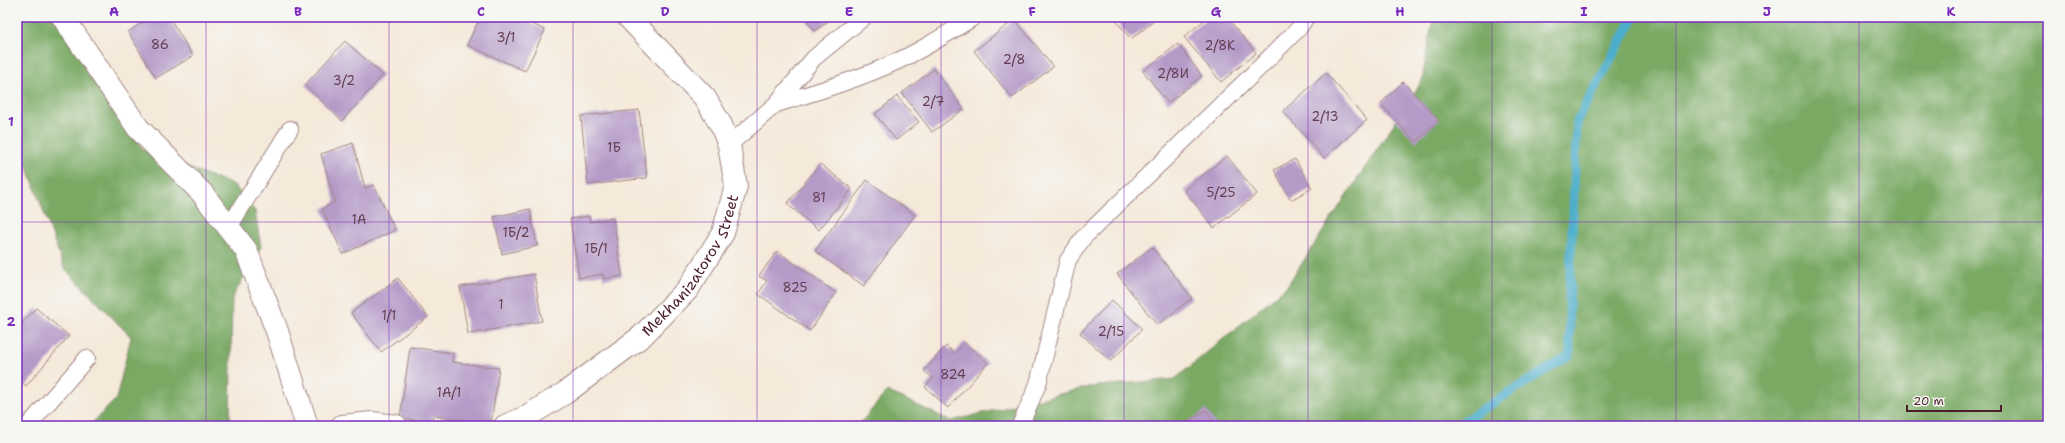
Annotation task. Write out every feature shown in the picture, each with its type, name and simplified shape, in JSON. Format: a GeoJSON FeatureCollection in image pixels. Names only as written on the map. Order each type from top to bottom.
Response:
{"type":"FeatureCollection","features":[{"type":"Feature","properties":{"kind":"street"},"geometry":{"type":"LineString","coordinates":[[63,17],[138,128],[202,193],[246,250],[277,331],[307,426]]}},
{"type":"Feature","properties":{"kind":"street","name":"Mekhanizatorov Street"},"geometry":{"type":"LineString","coordinates":[[505,426],[524,418],[565,393],[642,336],[688,289],[723,233],[736,186],[728,145],[721,125],[705,98],[628,17]]}},
{"type":"Feature","properties":{"kind":"street"},"geometry":{"type":"LineString","coordinates":[[342,426],[372,423],[396,426]]}},
{"type":"Feature","properties":{"kind":"lane"},"geometry":{"type":"LineString","coordinates":[[728,145],[776,104],[814,58],[864,17]]}},
{"type":"Feature","properties":{"kind":"lane"},"geometry":{"type":"LineString","coordinates":[[776,104],[815,92],[889,65],[946,35],[974,17]]}},
{"type":"Feature","properties":{"kind":"lane"},"geometry":{"type":"LineString","coordinates":[[1020,426],[1038,384],[1068,260],[1079,244],[1299,28],[1306,17]]}},
{"type":"Feature","properties":{"kind":"lane"},"geometry":{"type":"LineString","coordinates":[[228,228],[290,129]]}},
{"type":"Feature","properties":{"kind":"lane"},"geometry":{"type":"LineString","coordinates":[[28,426],[87,358]]}},
{"type":"Feature","properties":{"kind":"green space"},"geometry":{"type":"Polygon","coordinates":[[[17,17],[66,17],[144,151],[234,185],[255,211],[261,247],[232,298],[230,426],[89,426],[116,399],[131,337],[64,268],[17,138],[17,17]]]}},
{"type":"Feature","properties":{"kind":"green space"},"geometry":{"type":"Polygon","coordinates":[[[1433,17],[2048,17],[2048,426],[858,426],[887,391],[951,421],[1088,387],[1175,379],[1287,286],[1422,81],[1433,17]]]}},
{"type":"Feature","properties":{"kind":"building"},"geometry":{"type":"Polygon","coordinates":[[[151,17],[169,17],[193,56],[156,78],[128,32],[151,17]]]}},
{"type":"Feature","properties":{"kind":"building"},"geometry":{"type":"Polygon","coordinates":[[[480,17],[517,17],[545,30],[525,71],[467,45],[480,17]]]}},
{"type":"Feature","properties":{"kind":"building"},"geometry":{"type":"Polygon","coordinates":[[[804,17],[834,17],[815,31],[804,17]]]}},
{"type":"Feature","properties":{"kind":"building"},"geometry":{"type":"Polygon","coordinates":[[[1113,17],[1159,17],[1131,39],[1113,17]]]}},
{"type":"Feature","properties":{"kind":"building"},"geometry":{"type":"Polygon","coordinates":[[[1208,17],[1227,17],[1256,53],[1221,82],[1184,37],[1208,17]]]}},
{"type":"Feature","properties":{"kind":"building"},"geometry":{"type":"Polygon","coordinates":[[[1015,19],[1053,67],[1012,98],[974,51],[1015,19]]]}},
{"type":"Feature","properties":{"kind":"building"},"geometry":{"type":"Polygon","coordinates":[[[345,41],[383,75],[342,121],[305,85],[345,41]]]}},
{"type":"Feature","properties":{"kind":"building"},"geometry":{"type":"Polygon","coordinates":[[[1178,44],[1202,76],[1168,103],[1143,71],[1178,44]]]}},
{"type":"Feature","properties":{"kind":"building"},"geometry":{"type":"Polygon","coordinates":[[[934,69],[964,109],[932,132],[902,93],[934,69]]]}},
{"type":"Feature","properties":{"kind":"building"},"geometry":{"type":"Polygon","coordinates":[[[1326,73],[1367,120],[1324,158],[1283,111],[1326,73]]]}},
{"type":"Feature","properties":{"kind":"building"},"geometry":{"type":"Polygon","coordinates":[[[1403,82],[1439,120],[1416,142],[1380,104],[1403,82]]]}},
{"type":"Feature","properties":{"kind":"building"},"geometry":{"type":"Polygon","coordinates":[[[897,96],[919,122],[896,140],[875,114],[897,96]]]}},
{"type":"Feature","properties":{"kind":"building"},"geometry":{"type":"Polygon","coordinates":[[[639,110],[647,178],[588,185],[581,116],[639,110]]]}},
{"type":"Feature","properties":{"kind":"building"},"geometry":{"type":"Polygon","coordinates":[[[353,143],[365,188],[374,185],[395,230],[343,254],[322,209],[335,202],[321,154],[353,143]]]}},
{"type":"Feature","properties":{"kind":"building"},"geometry":{"type":"Polygon","coordinates":[[[1227,156],[1257,194],[1214,228],[1184,190],[1227,156]]]}},
{"type":"Feature","properties":{"kind":"building"},"geometry":{"type":"Polygon","coordinates":[[[1295,159],[1312,188],[1291,200],[1274,170],[1295,159]]]}},
{"type":"Feature","properties":{"kind":"building"},"geometry":{"type":"Polygon","coordinates":[[[820,164],[852,189],[819,230],[787,204],[820,164]]]}},
{"type":"Feature","properties":{"kind":"building"},"geometry":{"type":"Polygon","coordinates":[[[867,180],[915,215],[864,286],[815,251],[867,180]]]}},
{"type":"Feature","properties":{"kind":"building"},"geometry":{"type":"Polygon","coordinates":[[[530,209],[537,246],[502,254],[494,217],[530,209]]]}},
{"type":"Feature","properties":{"kind":"building"},"geometry":{"type":"Polygon","coordinates":[[[589,216],[590,222],[613,218],[622,276],[603,279],[603,274],[579,278],[570,219],[589,216]]]}},
{"type":"Feature","properties":{"kind":"building"},"geometry":{"type":"Polygon","coordinates":[[[1152,247],[1192,298],[1157,325],[1117,274],[1152,247]]]}},
{"type":"Feature","properties":{"kind":"building"},"geometry":{"type":"Polygon","coordinates":[[[777,251],[836,293],[810,331],[758,294],[767,281],[759,276],[777,251]]]}},
{"type":"Feature","properties":{"kind":"building"},"geometry":{"type":"Polygon","coordinates":[[[534,274],[542,321],[468,334],[460,287],[534,274]]]}},
{"type":"Feature","properties":{"kind":"building"},"geometry":{"type":"Polygon","coordinates":[[[398,278],[428,317],[381,352],[351,313],[398,278]]]}},
{"type":"Feature","properties":{"kind":"building"},"geometry":{"type":"Polygon","coordinates":[[[1112,300],[1142,329],[1111,361],[1080,333],[1112,300]]]}},
{"type":"Feature","properties":{"kind":"building"},"geometry":{"type":"Polygon","coordinates":[[[36,308],[69,336],[26,386],[17,378],[17,329],[36,308]]]}},
{"type":"Feature","properties":{"kind":"building"},"geometry":{"type":"Polygon","coordinates":[[[964,342],[988,363],[948,408],[925,387],[933,378],[924,371],[946,346],[955,353],[964,342]]]}},
{"type":"Feature","properties":{"kind":"building"},"geometry":{"type":"Polygon","coordinates":[[[410,347],[453,353],[452,362],[499,368],[491,424],[433,416],[432,422],[400,418],[410,347]]]}},
{"type":"Feature","properties":{"kind":"building"},"geometry":{"type":"Polygon","coordinates":[[[1206,410],[1217,426],[1181,426],[1206,410]]]}},
{"type":"Feature","properties":{"kind":"waterway"},"geometry":{"type":"LineString","coordinates":[[1456,426],[1570,355],[1569,303],[1577,121],[1634,17]]}}]}
